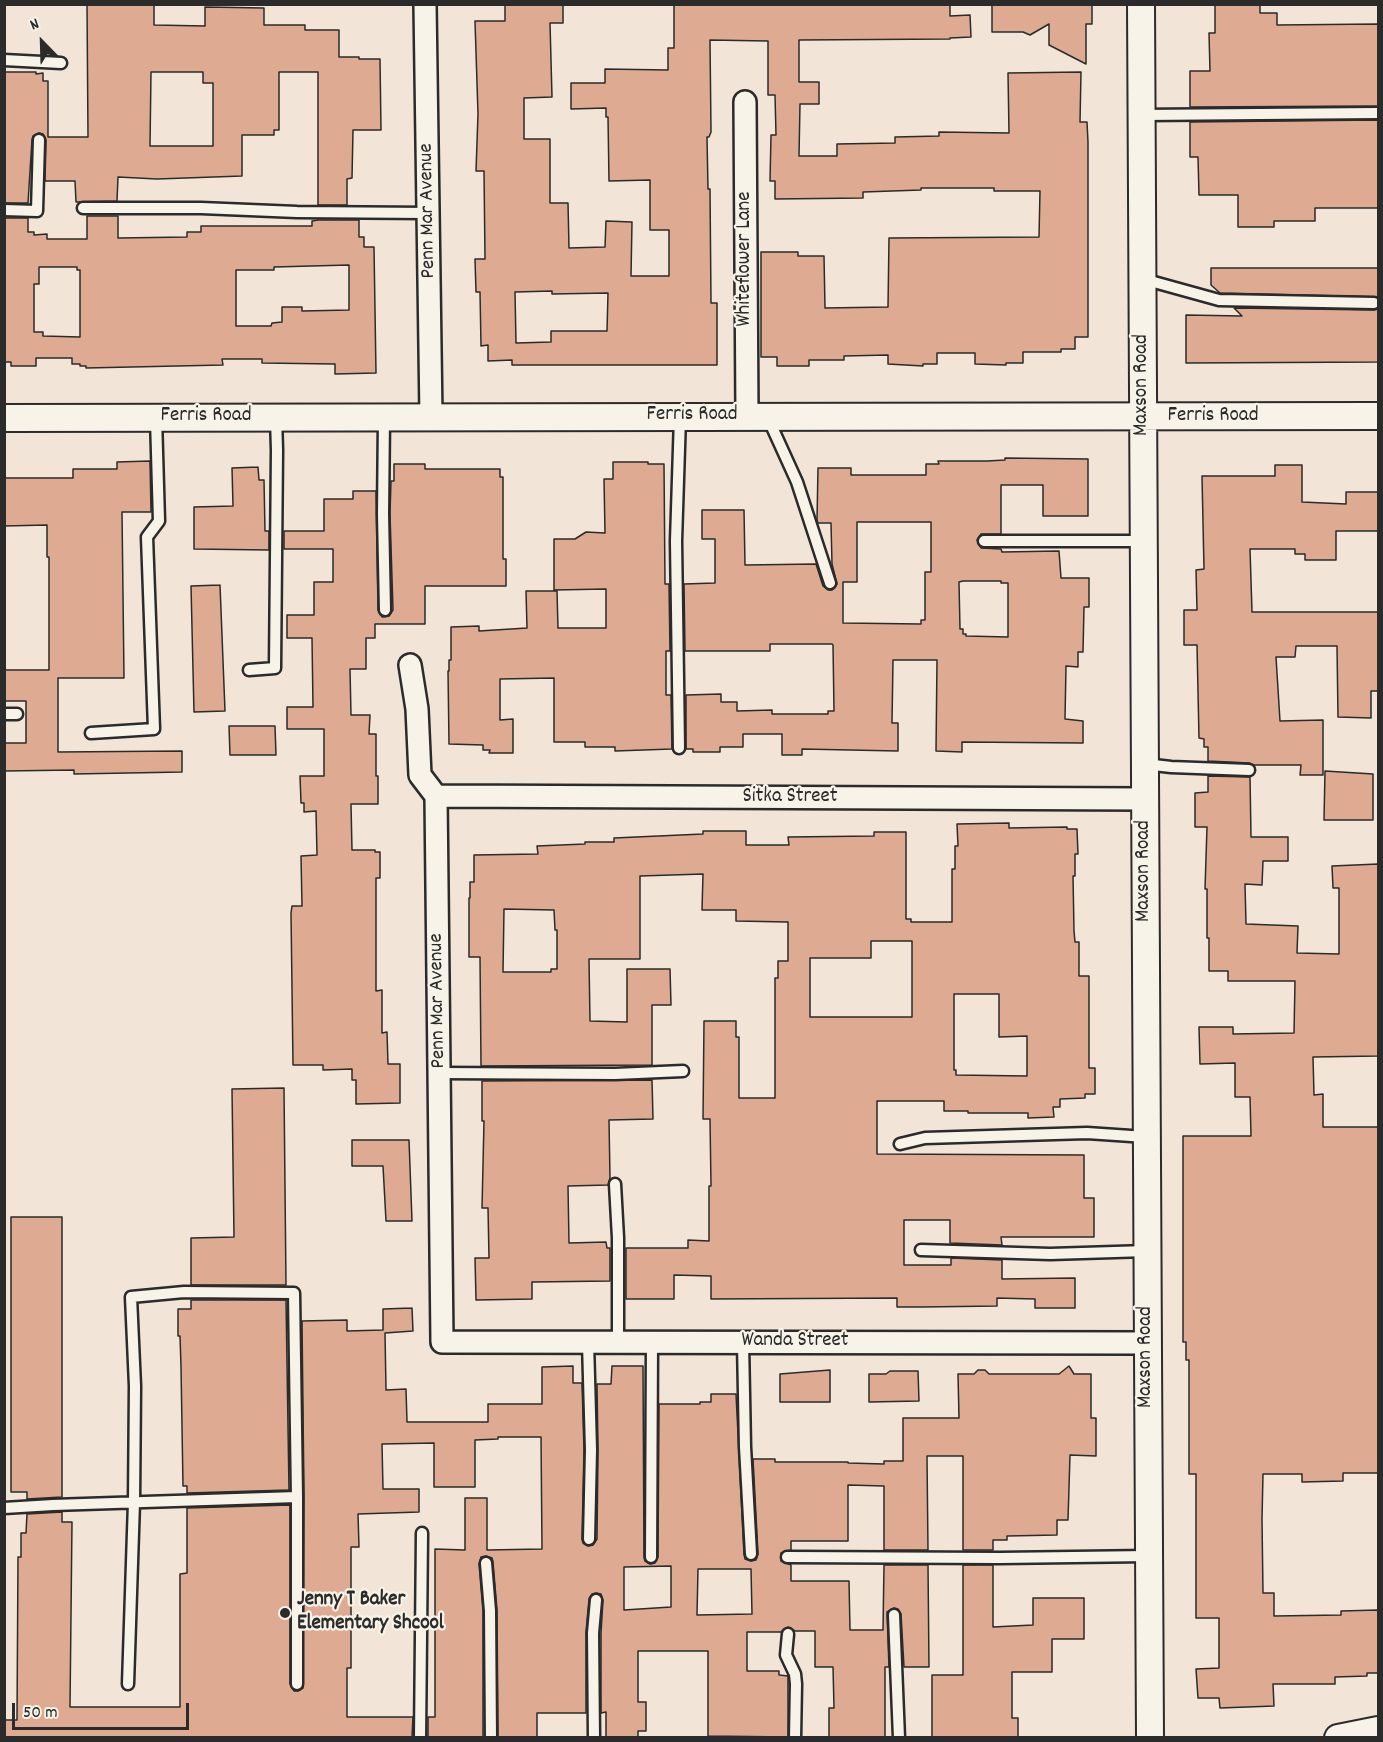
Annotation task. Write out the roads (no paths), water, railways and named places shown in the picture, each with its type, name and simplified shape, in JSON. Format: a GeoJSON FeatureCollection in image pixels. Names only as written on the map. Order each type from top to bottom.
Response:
{"type":"FeatureCollection","features":[{"type":"Feature","properties":{"kind":"street","name":"Penn Mar Avenue"},"geometry":{"type":"LineString","coordinates":[[426,4],[431,417]]}},
{"type":"Feature","properties":{"kind":"street","name":"Maxson Road"},"geometry":{"type":"LineString","coordinates":[[1141,4],[1150,1737]]}},
{"type":"Feature","properties":{"kind":"street","name":"Whiteflower Lane"},"geometry":{"type":"LineString","coordinates":[[745,102],[757,416]]}},
{"type":"Feature","properties":{"kind":"street","name":"Ferris Road"},"geometry":{"type":"LineString","coordinates":[[4,418],[1378,416]]}},
{"type":"Feature","properties":{"kind":"street"},"geometry":{"type":"LineString","coordinates":[[410,665],[417,709],[420,775],[436,796]]}},
{"type":"Feature","properties":{"kind":"street","name":"Penn Mar Avenue"},"geometry":{"type":"LineString","coordinates":[[436,796],[442,1342]]}},
{"type":"Feature","properties":{"kind":"street","name":"Sitka Street"},"geometry":{"type":"LineString","coordinates":[[436,796],[1145,799]]}},
{"type":"Feature","properties":{"kind":"street","name":"Wanda Street"},"geometry":{"type":"LineString","coordinates":[[442,1342],[1147,1342]]}},
{"type":"Feature","properties":{"kind":"street"},"geometry":{"type":"LineString","coordinates":[[1338,1737],[1378,1730]]}},
{"type":"Feature","properties":{"kind":"lane"},"geometry":{"type":"LineString","coordinates":[[4,60],[61,63]]}},
{"type":"Feature","properties":{"kind":"lane"},"geometry":{"type":"LineString","coordinates":[[1142,115],[1378,113]]}},
{"type":"Feature","properties":{"kind":"lane"},"geometry":{"type":"LineString","coordinates":[[4,210],[38,210],[39,140]]}},
{"type":"Feature","properties":{"kind":"lane"},"geometry":{"type":"LineString","coordinates":[[83,208],[429,213]]}},
{"type":"Feature","properties":{"kind":"lane"},"geometry":{"type":"LineString","coordinates":[[1143,279],[1219,300],[1374,303]]}},
{"type":"Feature","properties":{"kind":"lane"},"geometry":{"type":"LineString","coordinates":[[679,748],[676,541],[680,416]]}},
{"type":"Feature","properties":{"kind":"lane"},"geometry":{"type":"LineString","coordinates":[[757,416],[797,482],[830,583]]}},
{"type":"Feature","properties":{"kind":"lane"},"geometry":{"type":"LineString","coordinates":[[92,733],[154,729],[147,537],[159,521],[156,417]]}},
{"type":"Feature","properties":{"kind":"lane"},"geometry":{"type":"LineString","coordinates":[[249,670],[275,668],[276,417]]}},
{"type":"Feature","properties":{"kind":"lane"},"geometry":{"type":"LineString","coordinates":[[384,417],[385,610]]}},
{"type":"Feature","properties":{"kind":"lane"},"geometry":{"type":"LineString","coordinates":[[984,542],[1144,542]]}},
{"type":"Feature","properties":{"kind":"lane"},"geometry":{"type":"LineString","coordinates":[[4,714],[17,714]]}},
{"type":"Feature","properties":{"kind":"lane"},"geometry":{"type":"LineString","coordinates":[[1145,764],[1249,770]]}},
{"type":"Feature","properties":{"kind":"lane"},"geometry":{"type":"LineString","coordinates":[[440,1073],[615,1074],[683,1071]]}},
{"type":"Feature","properties":{"kind":"lane"},"geometry":{"type":"LineString","coordinates":[[900,1144],[925,1138],[1087,1133],[1146,1137]]}},
{"type":"Feature","properties":{"kind":"lane"},"geometry":{"type":"LineString","coordinates":[[615,1184],[618,1342]]}},
{"type":"Feature","properties":{"kind":"lane"},"geometry":{"type":"LineString","coordinates":[[921,1250],[1050,1254],[1147,1251]]}},
{"type":"Feature","properties":{"kind":"lane"},"geometry":{"type":"LineString","coordinates":[[128,1684],[135,1386],[131,1298],[184,1292],[294,1293],[297,1684]]}},
{"type":"Feature","properties":{"kind":"lane"},"geometry":{"type":"LineString","coordinates":[[588,1342],[591,1450],[590,1539]]}},
{"type":"Feature","properties":{"kind":"lane"},"geometry":{"type":"LineString","coordinates":[[651,1557],[652,1342]]}},
{"type":"Feature","properties":{"kind":"lane"},"geometry":{"type":"LineString","coordinates":[[743,1342],[745,1447],[751,1554]]}},
{"type":"Feature","properties":{"kind":"lane"},"geometry":{"type":"LineString","coordinates":[[4,1508],[297,1497]]}},
{"type":"Feature","properties":{"kind":"lane"},"geometry":{"type":"LineString","coordinates":[[420,1737],[422,1533]]}},
{"type":"Feature","properties":{"kind":"lane"},"geometry":{"type":"LineString","coordinates":[[787,1557],[1149,1556]]}},
{"type":"Feature","properties":{"kind":"lane"},"geometry":{"type":"LineString","coordinates":[[486,1563],[490,1611],[491,1737]]}},
{"type":"Feature","properties":{"kind":"lane"},"geometry":{"type":"LineString","coordinates":[[594,1737],[593,1633],[596,1600]]}},
{"type":"Feature","properties":{"kind":"lane"},"geometry":{"type":"LineString","coordinates":[[894,1615],[899,1737]]}},
{"type":"Feature","properties":{"kind":"lane"},"geometry":{"type":"LineString","coordinates":[[788,1634],[786,1655],[795,1674],[796,1684],[795,1737]]}},
{"type":"Feature","properties":{"kind":"place","name":"Jenny T Baker Elementary Shcool"},"geometry":{"type":"Point","coordinates":[285,1613]}}]}
